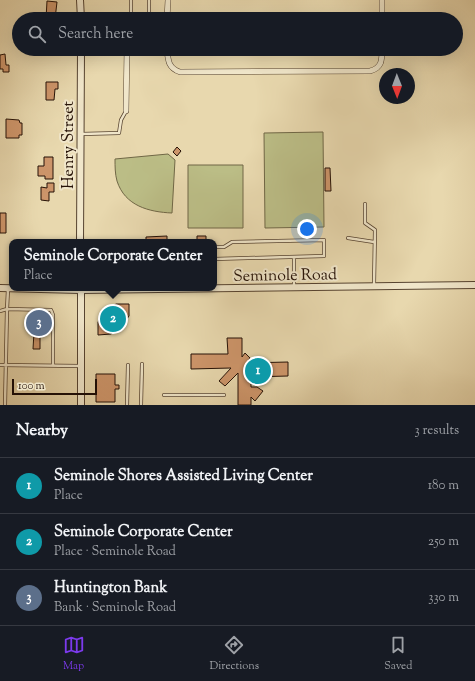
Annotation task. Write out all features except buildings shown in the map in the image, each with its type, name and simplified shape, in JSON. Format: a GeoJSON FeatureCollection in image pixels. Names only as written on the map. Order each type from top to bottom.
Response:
{"type":"FeatureCollection","features":[{"type":"Feature","properties":{"kind":"street"},"geometry":{"type":"LineString","coordinates":[[80,0],[80,12]]}},
{"type":"Feature","properties":{"kind":"street"},"geometry":{"type":"LineString","coordinates":[[167,12],[168,0]]}},
{"type":"Feature","properties":{"kind":"street"},"geometry":{"type":"LineString","coordinates":[[382,0],[382,12]]}},
{"type":"Feature","properties":{"kind":"street","name":"Henry Street"},"geometry":{"type":"LineString","coordinates":[[80,239],[81,56]]}},
{"type":"Feature","properties":{"kind":"street"},"geometry":{"type":"LineString","coordinates":[[126,111],[127,56]]}},
{"type":"Feature","properties":{"kind":"street"},"geometry":{"type":"LineString","coordinates":[[168,56],[170,66],[173,70],[180,72],[370,71],[376,70],[380,66],[382,56]]}},
{"type":"Feature","properties":{"kind":"street","name":"Seminole Road"},"geometry":{"type":"LineString","coordinates":[[217,288],[475,285]]}},
{"type":"Feature","properties":{"kind":"street","name":"Seminole Road"},"geometry":{"type":"LineString","coordinates":[[0,288],[8,288]]}},
{"type":"Feature","properties":{"kind":"street"},"geometry":{"type":"LineString","coordinates":[[81,291],[81,405]]}},
{"type":"Feature","properties":{"kind":"lane"},"geometry":{"type":"LineString","coordinates":[[131,0],[131,12]]}},
{"type":"Feature","properties":{"kind":"lane"},"geometry":{"type":"LineString","coordinates":[[149,0],[149,12]]}},
{"type":"Feature","properties":{"kind":"lane"},"geometry":{"type":"LineString","coordinates":[[80,134],[119,133],[121,120],[126,111]]}},
{"type":"Feature","properties":{"kind":"lane"},"geometry":{"type":"LineString","coordinates":[[365,204],[365,223],[375,230],[374,286]]}},
{"type":"Feature","properties":{"kind":"lane"},"geometry":{"type":"LineString","coordinates":[[348,238],[374,242]]}},
{"type":"Feature","properties":{"kind":"lane"},"geometry":{"type":"LineString","coordinates":[[217,247],[224,247],[232,242],[324,240],[324,256],[217,259]]}},
{"type":"Feature","properties":{"kind":"lane"},"geometry":{"type":"LineString","coordinates":[[294,257],[294,287]]}},
{"type":"Feature","properties":{"kind":"lane"},"geometry":{"type":"LineString","coordinates":[[5,405],[8,288]]}},
{"type":"Feature","properties":{"kind":"lane"},"geometry":{"type":"LineString","coordinates":[[0,311],[7,309],[51,310],[53,315],[53,366]]}},
{"type":"Feature","properties":{"kind":"lane"},"geometry":{"type":"LineString","coordinates":[[141,405],[142,364]]}},
{"type":"Feature","properties":{"kind":"lane"},"geometry":{"type":"LineString","coordinates":[[0,365],[80,366]]}},
{"type":"Feature","properties":{"kind":"lane"},"geometry":{"type":"LineString","coordinates":[[127,405],[128,365]]}},
{"type":"Feature","properties":{"kind":"lane"},"geometry":{"type":"LineString","coordinates":[[164,395],[224,395]]}},
{"type":"Feature","properties":{"kind":"green space"},"geometry":{"type":"Polygon","coordinates":[[[323,132],[324,227],[265,228],[264,133],[323,132]]]}},
{"type":"Feature","properties":{"kind":"green space"},"geometry":{"type":"Polygon","coordinates":[[[168,154],[175,160],[172,213],[147,209],[132,202],[121,190],[117,181],[115,173],[115,159],[168,154]]]}},
{"type":"Feature","properties":{"kind":"green space"},"geometry":{"type":"Polygon","coordinates":[[[188,165],[243,165],[243,228],[188,228],[188,165]]]}},
{"type":"Feature","properties":{"kind":"place","name":"Seminole Corporate Center"},"geometry":{"type":"Point","coordinates":[113,319]}},
{"type":"Feature","properties":{"kind":"place","name":"Huntington Bank"},"geometry":{"type":"Point","coordinates":[39,323]}},
{"type":"Feature","properties":{"kind":"place","name":"Seminole Shores Assisted Living Center"},"geometry":{"type":"Point","coordinates":[258,371]}}]}
